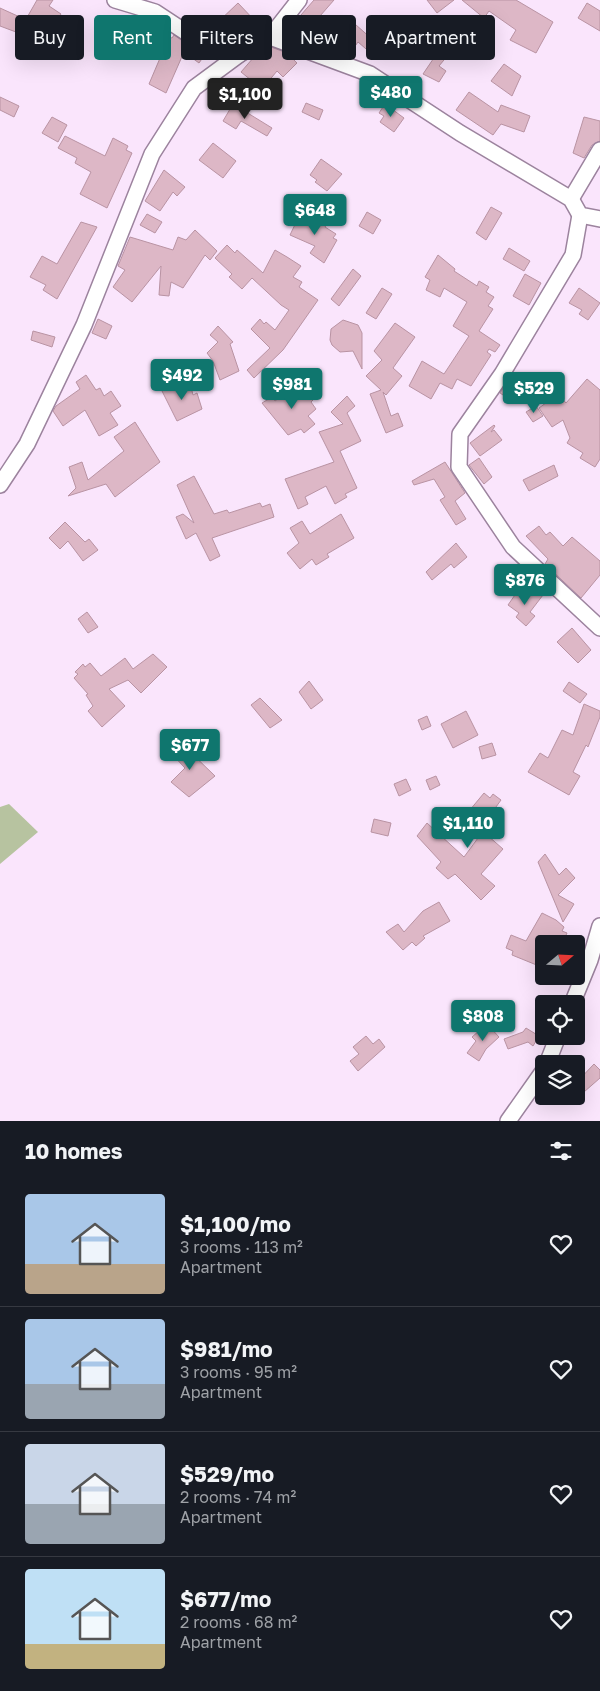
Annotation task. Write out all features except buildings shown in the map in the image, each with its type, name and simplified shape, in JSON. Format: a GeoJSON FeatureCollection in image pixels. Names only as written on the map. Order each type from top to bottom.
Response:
{"type":"FeatureCollection","features":[{"type":"Feature","properties":{"kind":"street"},"geometry":{"type":"LineString","coordinates":[[115,0],[155,12],[181,29]]}},
{"type":"Feature","properties":{"kind":"street"},"geometry":{"type":"LineString","coordinates":[[272,34],[299,0]]}},
{"type":"Feature","properties":{"kind":"street"},"geometry":{"type":"LineString","coordinates":[[272,38],[370,74],[460,133],[572,199],[580,215],[573,255],[502,374],[460,434],[459,467],[513,547],[600,628]]}},
{"type":"Feature","properties":{"kind":"street"},"geometry":{"type":"LineString","coordinates":[[0,485],[27,444],[84,325],[152,154],[194,88],[232,60]]}},
{"type":"Feature","properties":{"kind":"street"},"geometry":{"type":"LineString","coordinates":[[572,199],[600,150]]}},
{"type":"Feature","properties":{"kind":"street"},"geometry":{"type":"LineString","coordinates":[[580,215],[600,219]]}},
{"type":"Feature","properties":{"kind":"street"},"geometry":{"type":"LineString","coordinates":[[576,995],[590,960],[600,926]]}},
{"type":"Feature","properties":{"kind":"street"},"geometry":{"type":"LineString","coordinates":[[508,1121],[535,1083]]}},
{"type":"Feature","properties":{"kind":"green space"},"geometry":{"type":"Polygon","coordinates":[[[9,804],[38,832],[0,864],[0,807],[9,804]]]}}]}
